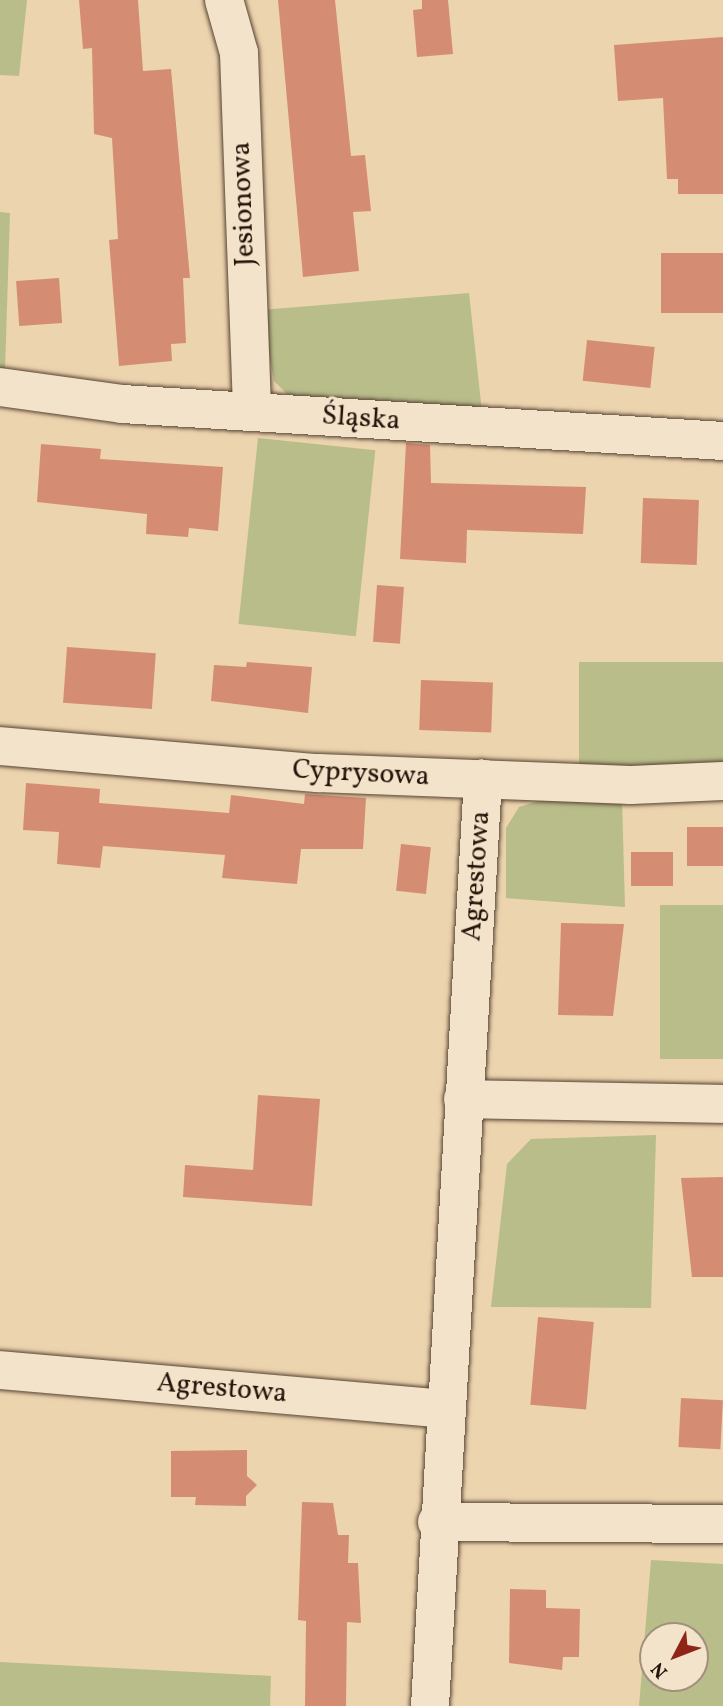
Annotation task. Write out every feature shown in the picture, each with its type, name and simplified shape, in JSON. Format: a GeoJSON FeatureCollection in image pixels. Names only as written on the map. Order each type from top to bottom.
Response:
{"type":"FeatureCollection","features":[{"type":"Feature","properties":{"kind":"street","name":"Jesionowa"},"geometry":{"type":"LineString","coordinates":[[224,0],[239,53],[252,411]]}},
{"type":"Feature","properties":{"kind":"street","name":"Śląska"},"geometry":{"type":"LineString","coordinates":[[0,387],[122,404],[723,441]]}},
{"type":"Feature","properties":{"kind":"street","name":"Cyprysowa"},"geometry":{"type":"LineString","coordinates":[[0,746],[318,773],[483,779],[723,781]]}},
{"type":"Feature","properties":{"kind":"street","name":"Agrestowa"},"geometry":{"type":"LineString","coordinates":[[430,1706],[443,1409],[483,779]]}},
{"type":"Feature","properties":{"kind":"street"},"geometry":{"type":"LineString","coordinates":[[464,1098],[723,1104]]}},
{"type":"Feature","properties":{"kind":"street","name":"Agrestowa"},"geometry":{"type":"LineString","coordinates":[[0,1370],[443,1409]]}},
{"type":"Feature","properties":{"kind":"street"},"geometry":{"type":"LineString","coordinates":[[438,1522],[723,1524]]}},
{"type":"Feature","properties":{"kind":"green space"},"geometry":{"type":"Polygon","coordinates":[[[0,0],[27,0],[19,76],[0,75],[0,0]]]}},
{"type":"Feature","properties":{"kind":"green space"},"geometry":{"type":"Polygon","coordinates":[[[0,212],[10,213],[5,370],[0,368],[0,212]]]}},
{"type":"Feature","properties":{"kind":"green space"},"geometry":{"type":"Polygon","coordinates":[[[469,293],[482,412],[292,399],[274,381],[261,310],[469,293]]]}},
{"type":"Feature","properties":{"kind":"green space"},"geometry":{"type":"Polygon","coordinates":[[[258,438],[375,450],[356,636],[238,624],[258,438]]]}},
{"type":"Feature","properties":{"kind":"green space"},"geometry":{"type":"Polygon","coordinates":[[[579,662],[723,662],[723,767],[579,767],[579,662]]]}},
{"type":"Feature","properties":{"kind":"green space"},"geometry":{"type":"Polygon","coordinates":[[[554,796],[622,800],[625,907],[506,898],[506,828],[519,807],[554,796]]]}},
{"type":"Feature","properties":{"kind":"green space"},"geometry":{"type":"Polygon","coordinates":[[[660,905],[723,905],[723,1059],[660,1059],[660,905]]]}},
{"type":"Feature","properties":{"kind":"green space"},"geometry":{"type":"Polygon","coordinates":[[[656,1135],[651,1308],[491,1307],[507,1164],[531,1139],[656,1135]]]}},
{"type":"Feature","properties":{"kind":"green space"},"geometry":{"type":"Polygon","coordinates":[[[651,1560],[723,1564],[723,1706],[639,1706],[640,1692],[709,1692],[709,1622],[646,1622],[651,1560]]]}},
{"type":"Feature","properties":{"kind":"green space"},"geometry":{"type":"Polygon","coordinates":[[[0,1662],[271,1676],[270,1706],[0,1706],[0,1662]]]}},
{"type":"Feature","properties":{"kind":"building"},"geometry":{"type":"Polygon","coordinates":[[[79,0],[138,0],[143,71],[171,69],[190,278],[183,278],[186,343],[171,344],[172,361],[119,366],[109,240],[118,239],[112,138],[94,134],[92,48],[83,49],[79,0]]]}},
{"type":"Feature","properties":{"kind":"building"},"geometry":{"type":"Polygon","coordinates":[[[278,0],[335,0],[351,156],[365,155],[371,211],[353,212],[359,271],[303,277],[278,0]]]}},
{"type":"Feature","properties":{"kind":"building"},"geometry":{"type":"Polygon","coordinates":[[[422,0],[448,0],[453,54],[417,57],[413,10],[422,9],[422,0]]]}},
{"type":"Feature","properties":{"kind":"building"},"geometry":{"type":"Polygon","coordinates":[[[723,37],[723,194],[678,194],[678,179],[667,179],[663,98],[618,101],[614,45],[723,37]]]}},
{"type":"Feature","properties":{"kind":"building"},"geometry":{"type":"Polygon","coordinates":[[[661,253],[723,253],[723,313],[661,313],[661,253]]]}},
{"type":"Feature","properties":{"kind":"building"},"geometry":{"type":"Polygon","coordinates":[[[59,278],[62,323],[19,326],[16,281],[59,278]]]}},
{"type":"Feature","properties":{"kind":"building"},"geometry":{"type":"Polygon","coordinates":[[[587,340],[655,347],[650,388],[583,381],[587,340]]]}},
{"type":"Feature","properties":{"kind":"building"},"geometry":{"type":"Polygon","coordinates":[[[406,443],[430,445],[431,483],[586,487],[583,534],[467,530],[466,563],[400,559],[406,443]]]}},
{"type":"Feature","properties":{"kind":"building"},"geometry":{"type":"Polygon","coordinates":[[[41,444],[101,449],[100,459],[223,467],[218,531],[189,528],[188,537],[146,534],[147,514],[37,502],[41,444]]]}},
{"type":"Feature","properties":{"kind":"building"},"geometry":{"type":"Polygon","coordinates":[[[643,498],[699,500],[697,565],[641,563],[643,498]]]}},
{"type":"Feature","properties":{"kind":"building"},"geometry":{"type":"Polygon","coordinates":[[[377,585],[404,587],[400,644],[373,642],[377,585]]]}},
{"type":"Feature","properties":{"kind":"building"},"geometry":{"type":"Polygon","coordinates":[[[67,647],[156,653],[152,709],[63,703],[67,647]]]}},
{"type":"Feature","properties":{"kind":"building"},"geometry":{"type":"Polygon","coordinates":[[[247,662],[312,667],[308,713],[211,701],[214,665],[246,667],[247,662]]]}},
{"type":"Feature","properties":{"kind":"building"},"geometry":{"type":"Polygon","coordinates":[[[421,680],[493,683],[491,732],[419,730],[421,680]]]}},
{"type":"Feature","properties":{"kind":"building"},"geometry":{"type":"Polygon","coordinates":[[[26,783],[100,789],[99,803],[229,813],[231,795],[304,804],[305,794],[366,798],[363,849],[301,849],[297,884],[222,878],[225,855],[103,846],[100,868],[57,864],[59,832],[23,830],[26,783]]]}},
{"type":"Feature","properties":{"kind":"building"},"geometry":{"type":"Polygon","coordinates":[[[687,827],[723,827],[723,866],[687,866],[687,827]]]}},
{"type":"Feature","properties":{"kind":"building"},"geometry":{"type":"Polygon","coordinates":[[[401,844],[431,847],[426,894],[396,891],[401,844]]]}},
{"type":"Feature","properties":{"kind":"building"},"geometry":{"type":"Polygon","coordinates":[[[631,852],[673,852],[673,886],[631,886],[631,852]]]}},
{"type":"Feature","properties":{"kind":"building"},"geometry":{"type":"Polygon","coordinates":[[[561,923],[624,924],[613,1016],[558,1015],[561,923]]]}},
{"type":"Feature","properties":{"kind":"building"},"geometry":{"type":"Polygon","coordinates":[[[258,1095],[320,1099],[312,1206],[183,1197],[185,1165],[253,1170],[258,1095]]]}},
{"type":"Feature","properties":{"kind":"building"},"geometry":{"type":"Polygon","coordinates":[[[723,1177],[723,1277],[692,1277],[681,1178],[723,1177]]]}},
{"type":"Feature","properties":{"kind":"building"},"geometry":{"type":"Polygon","coordinates":[[[538,1317],[594,1322],[586,1410],[530,1405],[538,1317]]]}},
{"type":"Feature","properties":{"kind":"building"},"geometry":{"type":"Polygon","coordinates":[[[681,1398],[723,1400],[720,1449],[678,1447],[681,1398]]]}},
{"type":"Feature","properties":{"kind":"building"},"geometry":{"type":"Polygon","coordinates":[[[247,1450],[247,1476],[257,1485],[246,1496],[246,1506],[195,1505],[196,1497],[171,1497],[171,1451],[247,1450]]]}},
{"type":"Feature","properties":{"kind":"building"},"geometry":{"type":"Polygon","coordinates":[[[302,1502],[333,1503],[338,1535],[349,1535],[348,1563],[358,1563],[361,1623],[347,1622],[346,1706],[305,1706],[306,1621],[298,1620],[302,1502]]]}},
{"type":"Feature","properties":{"kind":"building"},"geometry":{"type":"Polygon","coordinates":[[[510,1589],[546,1590],[546,1608],[580,1609],[579,1657],[563,1657],[562,1670],[509,1663],[510,1589]]]}}]}
